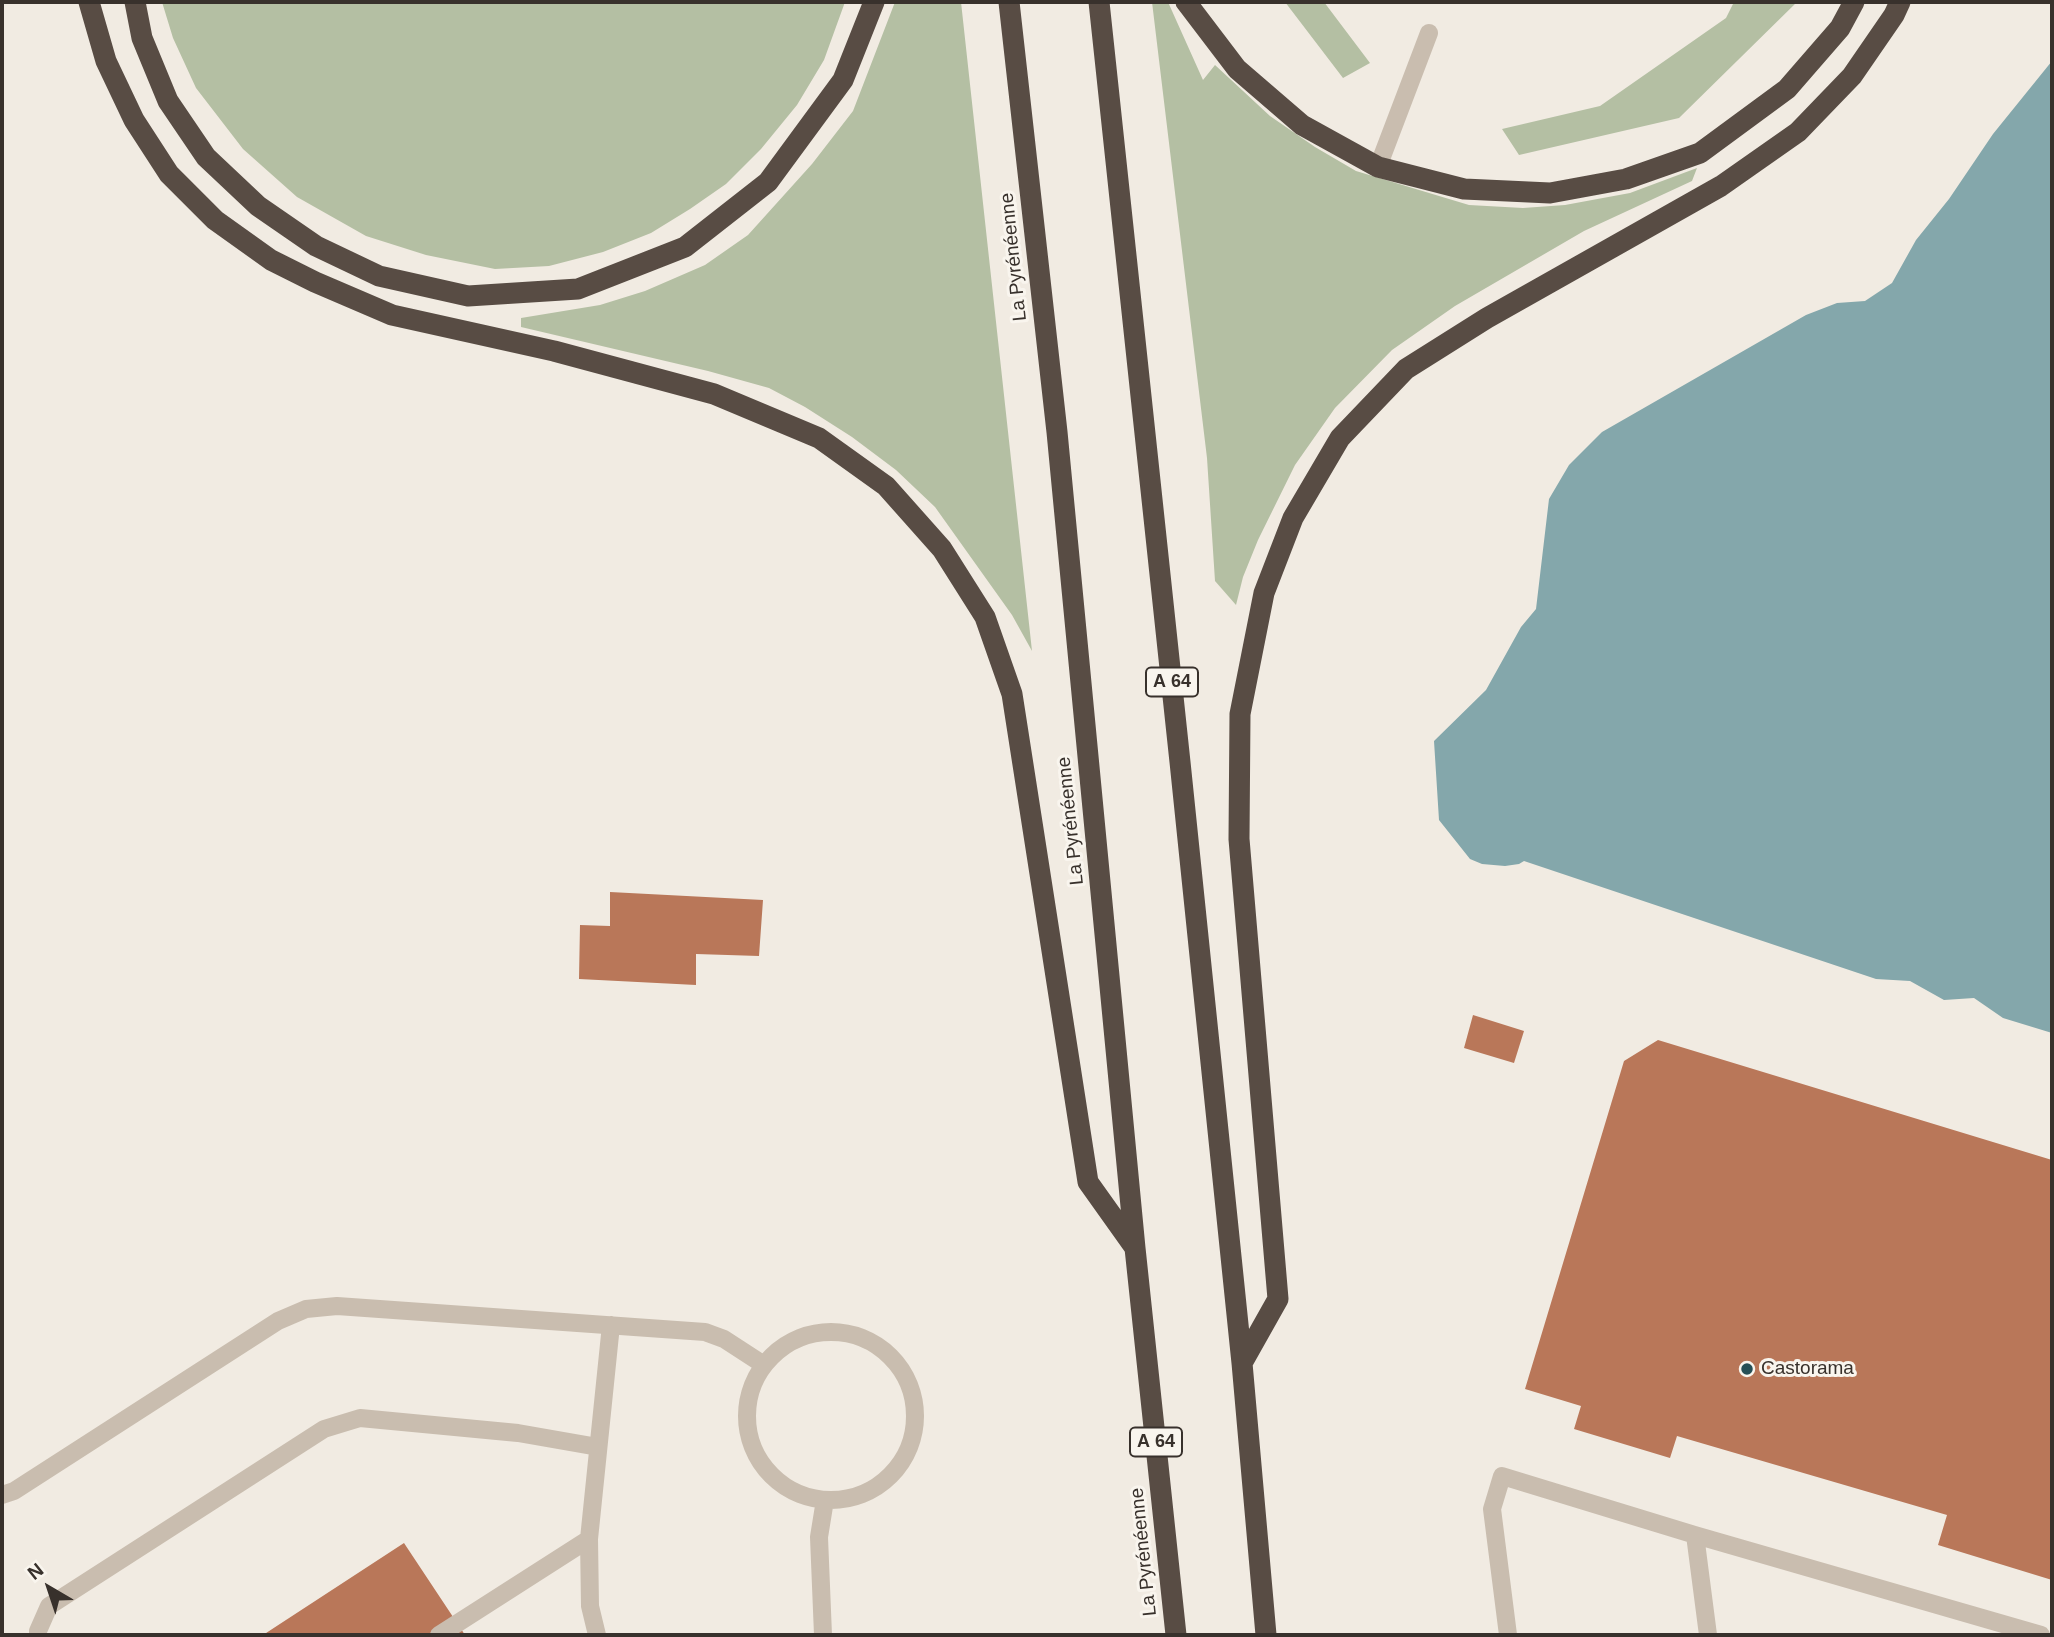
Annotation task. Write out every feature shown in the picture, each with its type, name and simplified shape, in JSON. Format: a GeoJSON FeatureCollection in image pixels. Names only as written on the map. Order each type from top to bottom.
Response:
{"type":"FeatureCollection","features":[{"type":"Feature","properties":{"kind":"highway"},"geometry":{"type":"LineString","coordinates":[[89,2],[106,61],[134,120],[169,174],[215,220],[271,260],[392,315],[554,351],[714,394],[818,438],[886,486],[942,549],[985,617],[1012,694],[1088,1182],[1135,1248]]}},
{"type":"Feature","properties":{"kind":"highway"},"geometry":{"type":"LineString","coordinates":[[135,2],[142,38],[168,101],[206,157],[258,206],[316,246],[379,276],[468,296],[578,289],[685,247],[768,182],[842,80],[874,2]]}},
{"type":"Feature","properties":{"kind":"highway","name":"La Pyrénéenne"},"geometry":{"type":"LineString","coordinates":[[1009,2],[1059,460],[1135,1248],[1176,1635]]}},
{"type":"Feature","properties":{"kind":"highway","name":"A 64"},"geometry":{"type":"LineString","coordinates":[[1099,2],[1242,1363],[1266,1635]]}},
{"type":"Feature","properties":{"kind":"highway"},"geometry":{"type":"LineString","coordinates":[[1186,2],[1237,69],[1292,117],[1378,167],[1464,190],[1550,193],[1626,179],[1700,153],[1787,89],[1840,28],[1854,2]]}},
{"type":"Feature","properties":{"kind":"highway"},"geometry":{"type":"LineString","coordinates":[[1242,1363],[1278,1299],[1239,839],[1240,714],[1264,593],[1293,517],[1340,438],[1406,369],[1487,318],[1720,186],[1798,132],[1852,76],[1900,2]]}},
{"type":"Feature","properties":{"kind":"lane"},"geometry":{"type":"LineString","coordinates":[[1378,167],[1429,33]]}},
{"type":"Feature","properties":{"kind":"lane"},"geometry":{"type":"LineString","coordinates":[[2,1505],[8,1493],[278,1321],[306,1310],[337,1306],[705,1332],[724,1339],[764,1365]]}},
{"type":"Feature","properties":{"kind":"lane"},"geometry":{"type":"LineString","coordinates":[[597,1635],[590,1606],[589,1539],[611,1325]]}},
{"type":"Feature","properties":{"kind":"lane"},"geometry":{"type":"LineString","coordinates":[[841,1332],[869,1339],[893,1357],[909,1381],[916,1409],[913,1438],[901,1465],[880,1485],[853,1497],[825,1500],[799,1494],[777,1481],[760,1462],[750,1439],[747,1413],[752,1388],[764,1365],[785,1345],[812,1333],[841,1332]]}},
{"type":"Feature","properties":{"kind":"lane"},"geometry":{"type":"LineString","coordinates":[[38,1635],[50,1606],[324,1429],[360,1418],[518,1433],[598,1447]]}},
{"type":"Feature","properties":{"kind":"lane"},"geometry":{"type":"LineString","coordinates":[[1508,1635],[1492,1509],[1502,1476],[2041,1635]]}},
{"type":"Feature","properties":{"kind":"lane"},"geometry":{"type":"LineString","coordinates":[[823,1635],[820,1537],[825,1500]]}},
{"type":"Feature","properties":{"kind":"lane"},"geometry":{"type":"LineString","coordinates":[[1695,1535],[1708,1635]]}},
{"type":"Feature","properties":{"kind":"lane"},"geometry":{"type":"LineString","coordinates":[[439,1635],[589,1539]]}},
{"type":"Feature","properties":{"kind":"green space"},"geometry":{"type":"Polygon","coordinates":[[[162,2],[845,2],[824,60],[797,105],[761,149],[726,184],[651,233],[603,252],[549,266],[495,269],[426,255],[366,236],[297,197],[243,149],[196,88],[173,38],[162,2]]]}},
{"type":"Feature","properties":{"kind":"green space"},"geometry":{"type":"Polygon","coordinates":[[[895,2],[961,2],[1032,651],[1012,615],[935,507],[896,470],[805,407],[769,388],[521,327],[521,318],[600,305],[645,291],[705,265],[748,235],[812,164],[853,111],[895,2]]]}},
{"type":"Feature","properties":{"kind":"green space"},"geometry":{"type":"Polygon","coordinates":[[[1152,2],[1168,2],[1203,80],[1215,65],[1270,116],[1356,171],[1469,205],[1523,208],[1565,205],[1630,193],[1697,168],[1692,181],[1584,231],[1455,306],[1392,350],[1335,408],[1295,465],[1258,540],[1243,577],[1236,605],[1215,581],[1207,458],[1152,2]]]}},
{"type":"Feature","properties":{"kind":"green space"},"geometry":{"type":"Polygon","coordinates":[[[1285,2],[1324,2],[1370,63],[1343,78],[1285,2]]]}},
{"type":"Feature","properties":{"kind":"green space"},"geometry":{"type":"Polygon","coordinates":[[[1734,2],[1797,2],[1679,118],[1519,155],[1502,129],[1600,106],[1726,18],[1734,2]]]}},
{"type":"Feature","properties":{"kind":"water"},"geometry":{"type":"Polygon","coordinates":[[[2052,61],[2052,1033],[2003,1018],[1974,998],[1944,1000],[1910,981],[1876,979],[1524,861],[1505,866],[1482,864],[1470,859],[1439,820],[1434,741],[1486,690],[1521,627],[1536,609],[1549,499],[1569,465],[1602,432],[1806,315],[1837,303],[1865,301],[1892,283],[1916,240],[1949,199],[1993,134],[2052,61]]]}},
{"type":"Feature","properties":{"kind":"building"},"geometry":{"type":"Polygon","coordinates":[[[610,892],[763,900],[759,956],[696,954],[696,985],[579,979],[580,925],[610,926],[610,892]]]}},
{"type":"Feature","properties":{"kind":"building"},"geometry":{"type":"Polygon","coordinates":[[[1473,1015],[1524,1031],[1514,1063],[1464,1048],[1473,1015]]]}},
{"type":"Feature","properties":{"kind":"building"},"geometry":{"type":"Polygon","coordinates":[[[1658,1040],[2052,1160],[2052,1580],[1938,1545],[1947,1515],[1677,1436],[1670,1458],[1574,1429],[1581,1406],[1525,1389],[1624,1061],[1658,1040]]]}},
{"type":"Feature","properties":{"kind":"building"},"geometry":{"type":"Polygon","coordinates":[[[404,1543],[465,1635],[263,1635],[404,1543]]]}},
{"type":"Feature","properties":{"kind":"place","name":"Castorama"},"geometry":{"type":"Point","coordinates":[1747,1369]}}]}
